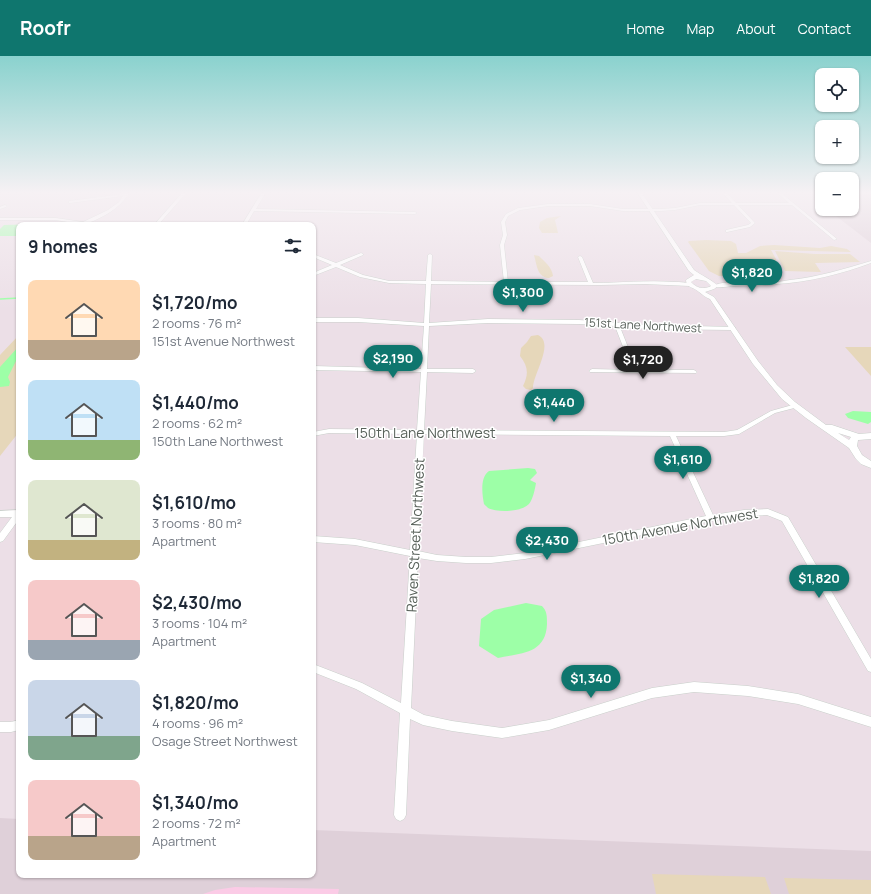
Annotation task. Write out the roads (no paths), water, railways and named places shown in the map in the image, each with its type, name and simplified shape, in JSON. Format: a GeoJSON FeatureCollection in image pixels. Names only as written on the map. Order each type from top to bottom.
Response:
{"type":"FeatureCollection","features":[{"type":"Feature","properties":{"kind":"street"},"geometry":{"type":"LineString","coordinates":[[504,231],[505,235],[502,245],[506,283]]}},
{"type":"Feature","properties":{"kind":"street"},"geometry":{"type":"LineString","coordinates":[[665,231],[692,271],[712,285]]}},
{"type":"Feature","properties":{"kind":"street"},"geometry":{"type":"LineString","coordinates":[[826,231],[835,239]]}},
{"type":"Feature","properties":{"kind":"street"},"geometry":{"type":"LineString","coordinates":[[316,274],[361,254]]}},
{"type":"Feature","properties":{"kind":"street","name":"Raven Street Northwest"},"geometry":{"type":"LineString","coordinates":[[400,815],[425,371],[430,255]]}},
{"type":"Feature","properties":{"kind":"street"},"geometry":{"type":"LineString","coordinates":[[316,256],[376,280],[389,282],[591,284],[678,283],[690,282],[702,278]]}},
{"type":"Feature","properties":{"kind":"street"},"geometry":{"type":"LineString","coordinates":[[580,257],[591,284]]}},
{"type":"Feature","properties":{"kind":"street"},"geometry":{"type":"LineString","coordinates":[[700,289],[712,285],[765,284],[815,278],[834,274],[871,262]]}},
{"type":"Feature","properties":{"kind":"street"},"geometry":{"type":"LineString","coordinates":[[690,282],[692,271]]}},
{"type":"Feature","properties":{"kind":"street"},"geometry":{"type":"LineString","coordinates":[[690,282],[700,289],[705,295],[712,298],[771,382],[796,406],[851,446],[854,453],[870,466]]}},
{"type":"Feature","properties":{"kind":"street"},"geometry":{"type":"LineString","coordinates":[[712,285],[711,292],[714,295],[712,298]]}},
{"type":"Feature","properties":{"kind":"street","name":"151st Lane Northwest"},"geometry":{"type":"LineString","coordinates":[[316,320],[358,320],[427,325],[496,321],[579,322],[617,325],[733,328]]}},
{"type":"Feature","properties":{"kind":"street"},"geometry":{"type":"LineString","coordinates":[[617,325],[635,371]]}},
{"type":"Feature","properties":{"kind":"street"},"geometry":{"type":"LineString","coordinates":[[316,368],[473,371]]}},
{"type":"Feature","properties":{"kind":"street"},"geometry":{"type":"LineString","coordinates":[[592,370],[694,372]]}},
{"type":"Feature","properties":{"kind":"street","name":"150th Lane Northwest"},"geometry":{"type":"LineString","coordinates":[[316,433],[329,431],[724,434],[739,432],[772,412],[796,406]]}},
{"type":"Feature","properties":{"kind":"street"},"geometry":{"type":"LineString","coordinates":[[823,426],[859,437]]}},
{"type":"Feature","properties":{"kind":"street"},"geometry":{"type":"LineString","coordinates":[[672,434],[711,518]]}},
{"type":"Feature","properties":{"kind":"street"},"geometry":{"type":"LineString","coordinates":[[851,446],[854,439],[871,436]]}},
{"type":"Feature","properties":{"kind":"street","name":"150th Avenue Northwest"},"geometry":{"type":"LineString","coordinates":[[316,539],[355,542],[415,554],[466,560],[491,560],[525,556],[711,518],[768,512],[785,518],[871,668]]}},
{"type":"Feature","properties":{"kind":"street"},"geometry":{"type":"LineString","coordinates":[[0,514],[16,514]]}},
{"type":"Feature","properties":{"kind":"street"},"geometry":{"type":"LineString","coordinates":[[0,539],[16,518]]}},
{"type":"Feature","properties":{"kind":"street"},"geometry":{"type":"LineString","coordinates":[[316,669],[359,686],[405,712],[430,722],[502,733],[549,725],[652,693],[694,687],[748,691],[798,699],[871,722]]}},
{"type":"Feature","properties":{"kind":"street"},"geometry":{"type":"LineString","coordinates":[[0,726],[16,725]]}},
{"type":"Feature","properties":{"kind":"waterway"},"geometry":{"type":"LineString","coordinates":[[0,299],[16,298]]}}]}
